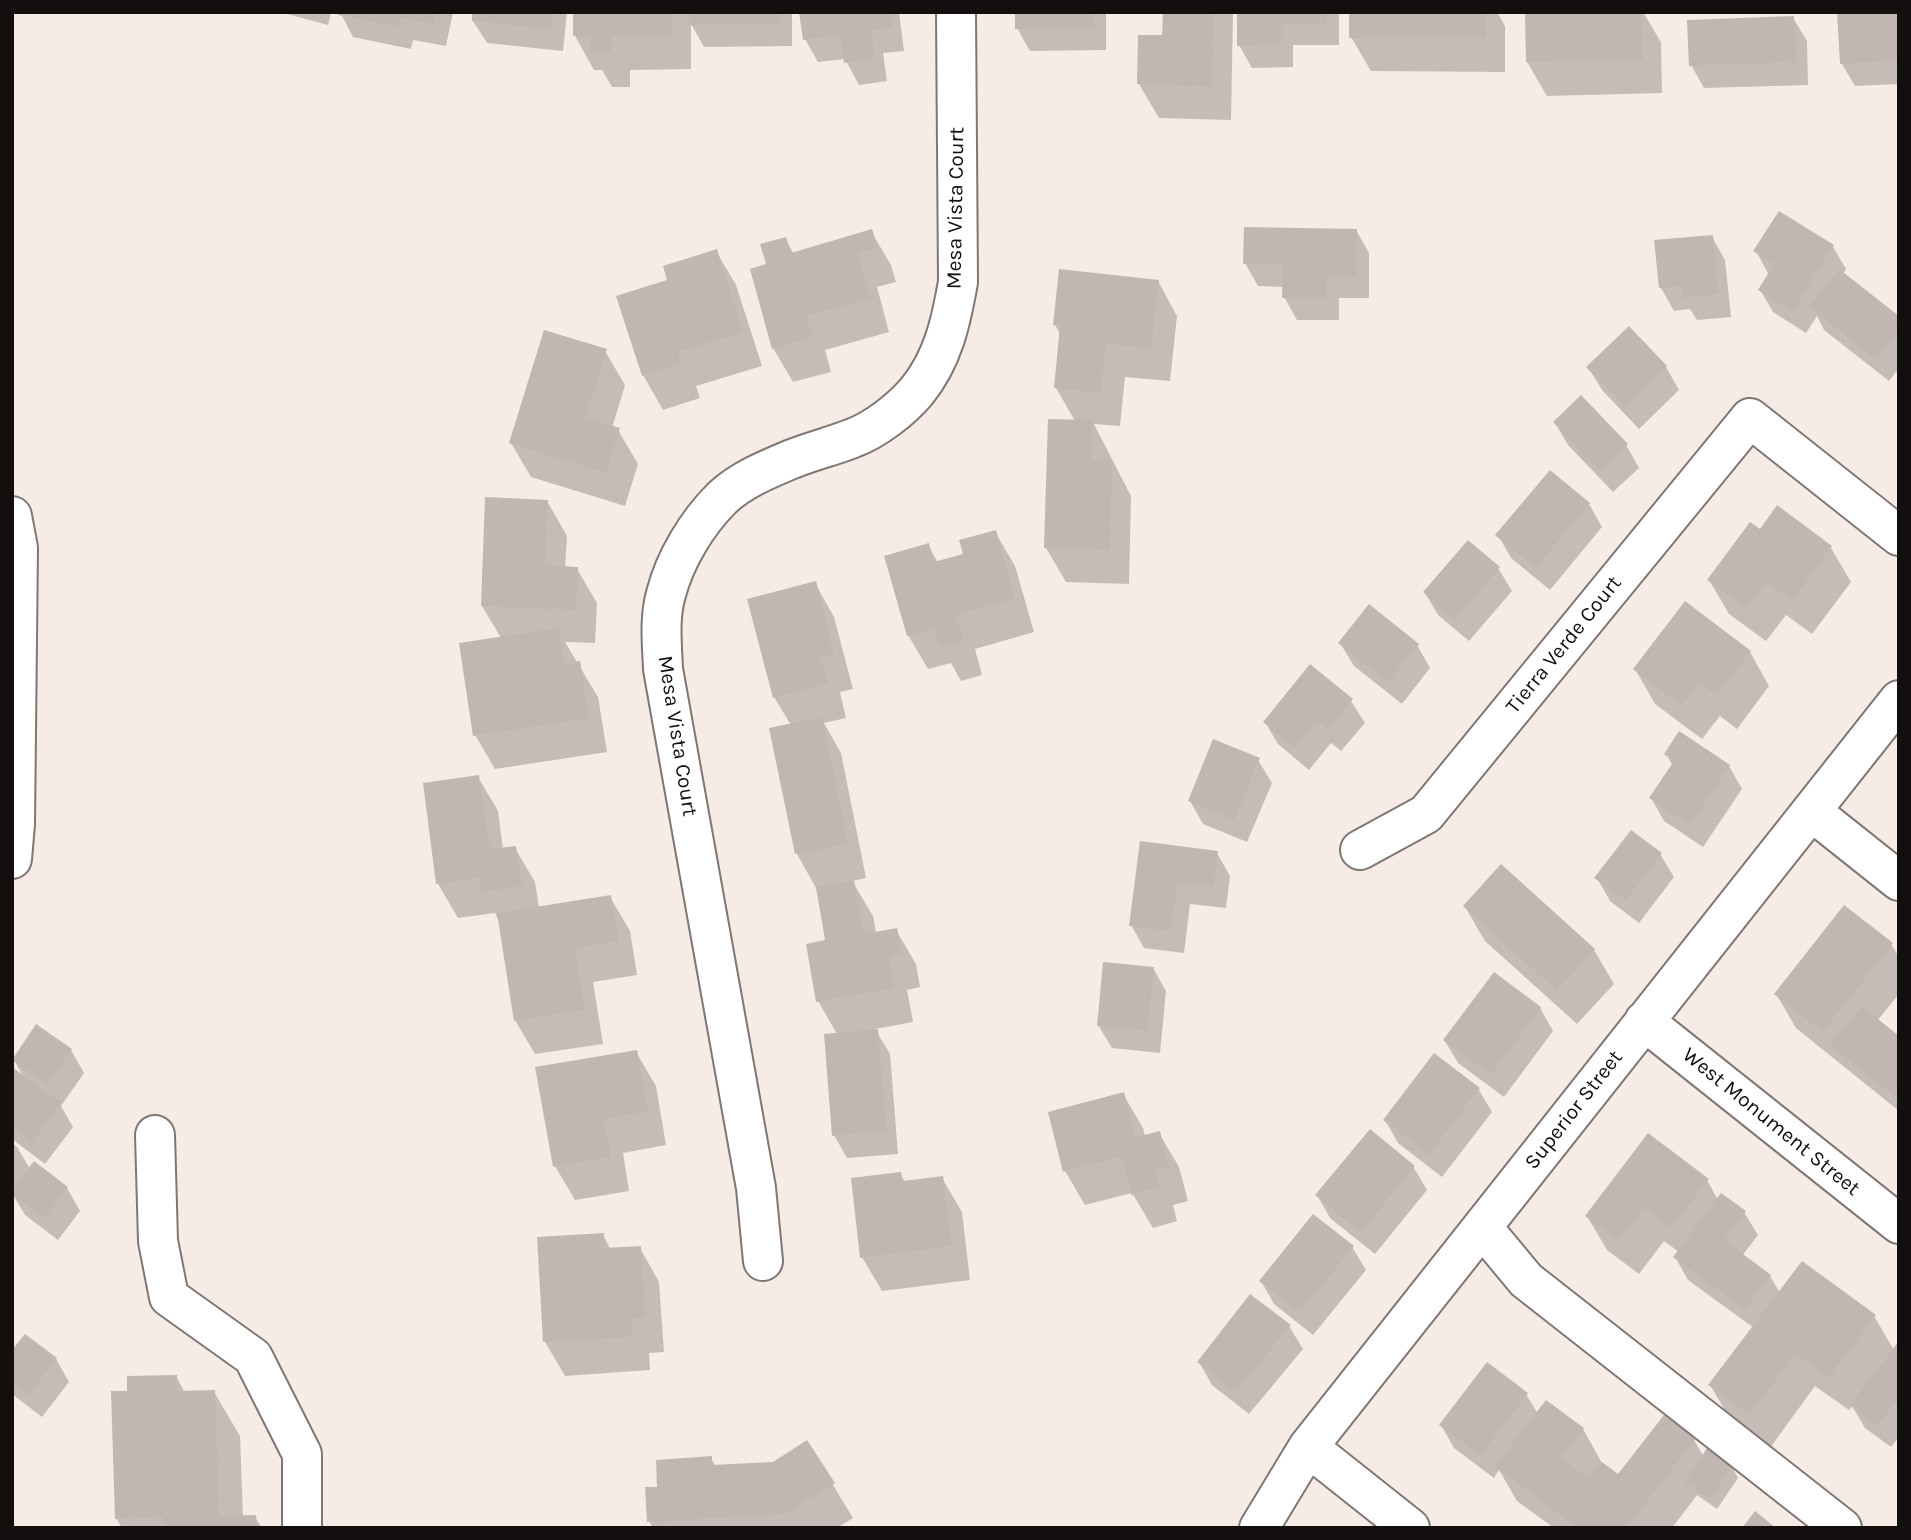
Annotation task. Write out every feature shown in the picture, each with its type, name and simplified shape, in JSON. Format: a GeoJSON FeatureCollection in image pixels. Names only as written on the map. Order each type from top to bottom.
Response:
{"type":"FeatureCollection","features":[{"type":"Feature","properties":{"kind":"street","name":"Mesa Vista Court"},"geometry":{"type":"LineString","coordinates":[[763,1261],[757,1188],[663,669],[661,629],[666,595],[680,557],[723,497],[754,476],[792,459],[856,437],[886,417],[916,391],[937,360],[950,326],[958,282],[956,12]]}},
{"type":"Feature","properties":{"kind":"street","name":"Tierra Verde Court"},"geometry":{"type":"LineString","coordinates":[[1360,850],[1426,814],[1750,418],[1899,536]]}},
{"type":"Feature","properties":{"kind":"street"},"geometry":{"type":"LineString","coordinates":[[12,859],[15,824],[15,532]]}},
{"type":"Feature","properties":{"kind":"street","name":"Superior Street"},"geometry":{"type":"LineString","coordinates":[[1259,1528],[1308,1447],[1899,700]]}},
{"type":"Feature","properties":{"kind":"street"},"geometry":{"type":"LineString","coordinates":[[1811,811],[1899,881]]}},
{"type":"Feature","properties":{"kind":"street","name":"West Monument Street"},"geometry":{"type":"LineString","coordinates":[[1644,1021],[1899,1224]]}},
{"type":"Feature","properties":{"kind":"street"},"geometry":{"type":"LineString","coordinates":[[155,1135],[158,1241],[169,1297],[253,1357],[302,1454],[302,1528]]}},
{"type":"Feature","properties":{"kind":"street"},"geometry":{"type":"LineString","coordinates":[[1482,1227],[1526,1280],[1842,1528]]}},
{"type":"Feature","properties":{"kind":"street"},"geometry":{"type":"LineString","coordinates":[[1308,1447],[1410,1528]]}},
{"type":"Feature","properties":{"kind":"building"},"geometry":{"type":"Polygon","coordinates":[[[338,12],[436,12],[434,24],[400,18],[398,27],[338,15],[338,12]]]}},
{"type":"Feature","properties":{"kind":"building"},"geometry":{"type":"Polygon","coordinates":[[[472,12],[553,12],[551,29],[472,21],[472,12]]]}},
{"type":"Feature","properties":{"kind":"building"},"geometry":{"type":"Polygon","coordinates":[[[573,12],[672,12],[672,36],[611,36],[611,53],[590,53],[590,36],[573,36],[573,12]]]}},
{"type":"Feature","properties":{"kind":"building"},"geometry":{"type":"Polygon","coordinates":[[[689,12],[780,12],[780,23],[689,25],[689,12]]]}},
{"type":"Feature","properties":{"kind":"building"},"geometry":{"type":"Polygon","coordinates":[[[799,12],[890,12],[892,28],[871,31],[875,58],[844,63],[840,35],[803,40],[799,12]]]}},
{"type":"Feature","properties":{"kind":"building"},"geometry":{"type":"Polygon","coordinates":[[[1015,12],[1094,12],[1094,28],[1015,29],[1015,12]]]}},
{"type":"Feature","properties":{"kind":"building"},"geometry":{"type":"Polygon","coordinates":[[[1163,12],[1214,12],[1212,87],[1137,84],[1138,35],[1162,35],[1163,12]]]}},
{"type":"Feature","properties":{"kind":"building"},"geometry":{"type":"Polygon","coordinates":[[[1237,12],[1327,12],[1327,23],[1281,23],[1281,45],[1237,46],[1237,12]]]}},
{"type":"Feature","properties":{"kind":"building"},"geometry":{"type":"Polygon","coordinates":[[[1349,12],[1486,12],[1486,38],[1349,38],[1349,12]]]}},
{"type":"Feature","properties":{"kind":"building"},"geometry":{"type":"Polygon","coordinates":[[[1525,12],[1642,12],[1643,60],[1526,62],[1525,12]]]}},
{"type":"Feature","properties":{"kind":"building"},"geometry":{"type":"Polygon","coordinates":[[[1837,12],[1899,12],[1899,60],[1840,64],[1837,12]]]}},
{"type":"Feature","properties":{"kind":"building"},"geometry":{"type":"Polygon","coordinates":[[[1794,16],[1796,62],[1689,66],[1687,20],[1794,16]]]}},
{"type":"Feature","properties":{"kind":"building"},"geometry":{"type":"Polygon","coordinates":[[[1779,211],[1834,245],[1792,312],[1758,290],[1774,264],[1753,251],[1779,211]]]}},
{"type":"Feature","properties":{"kind":"building"},"geometry":{"type":"Polygon","coordinates":[[[1244,227],[1357,229],[1357,276],[1327,276],[1326,298],[1282,298],[1283,264],[1243,264],[1244,227]]]}},
{"type":"Feature","properties":{"kind":"building"},"geometry":{"type":"Polygon","coordinates":[[[872,229],[878,248],[858,253],[871,298],[806,316],[813,337],[772,349],[750,269],[766,264],[760,244],[786,237],[791,253],[872,229]]]}},
{"type":"Feature","properties":{"kind":"building"},"geometry":{"type":"Polygon","coordinates":[[[1713,235],[1719,294],[1682,298],[1681,286],[1659,288],[1654,240],[1713,235]]]}},
{"type":"Feature","properties":{"kind":"building"},"geometry":{"type":"Polygon","coordinates":[[[717,249],[743,332],[678,352],[681,363],[642,376],[616,296],[667,280],[663,266],[717,249]]]}},
{"type":"Feature","properties":{"kind":"building"},"geometry":{"type":"Polygon","coordinates":[[[1059,269],[1159,280],[1151,348],[1106,344],[1101,393],[1054,388],[1060,326],[1053,325],[1059,269]]]}},
{"type":"Feature","properties":{"kind":"building"},"geometry":{"type":"Polygon","coordinates":[[[1839,269],[1899,316],[1899,330],[1875,359],[1809,307],[1839,269]]]}},
{"type":"Feature","properties":{"kind":"building"},"geometry":{"type":"Polygon","coordinates":[[[1629,326],[1667,366],[1625,407],[1586,367],[1629,326]]]}},
{"type":"Feature","properties":{"kind":"building"},"geometry":{"type":"Polygon","coordinates":[[[544,330],[607,349],[585,418],[620,428],[606,473],[509,443],[544,330]]]}},
{"type":"Feature","properties":{"kind":"building"},"geometry":{"type":"Polygon","coordinates":[[[1581,395],[1628,444],[1599,471],[1553,422],[1581,395]]]}},
{"type":"Feature","properties":{"kind":"building"},"geometry":{"type":"Polygon","coordinates":[[[1048,419],[1093,420],[1092,460],[1112,460],[1110,550],[1044,548],[1048,419]]]}},
{"type":"Feature","properties":{"kind":"building"},"geometry":{"type":"Polygon","coordinates":[[[1550,470],[1590,503],[1536,568],[1495,535],[1550,470]]]}},
{"type":"Feature","properties":{"kind":"building"},"geometry":{"type":"Polygon","coordinates":[[[485,497],[548,500],[545,565],[578,567],[576,610],[481,606],[485,497]]]}},
{"type":"Feature","properties":{"kind":"building"},"geometry":{"type":"Polygon","coordinates":[[[1777,505],[1832,546],[1792,601],[1766,582],[1746,608],[1707,580],[1750,522],[1760,529],[1777,505]]]}},
{"type":"Feature","properties":{"kind":"building"},"geometry":{"type":"Polygon","coordinates":[[[996,530],[1015,598],[956,615],[964,641],[940,647],[934,628],[907,636],[884,556],[929,543],[934,562],[963,554],[959,540],[996,530]]]}},
{"type":"Feature","properties":{"kind":"building"},"geometry":{"type":"Polygon","coordinates":[[[1468,540],[1500,567],[1455,620],[1423,592],[1468,540]]]}},
{"type":"Feature","properties":{"kind":"building"},"geometry":{"type":"Polygon","coordinates":[[[816,581],[834,655],[821,658],[828,683],[773,698],[747,599],[816,581]]]}},
{"type":"Feature","properties":{"kind":"building"},"geometry":{"type":"Polygon","coordinates":[[[1685,601],[1751,651],[1717,696],[1700,683],[1682,706],[1633,669],[1685,601]]]}},
{"type":"Feature","properties":{"kind":"building"},"geometry":{"type":"Polygon","coordinates":[[[1369,604],[1419,644],[1388,682],[1338,643],[1369,604]]]}},
{"type":"Feature","properties":{"kind":"building"},"geometry":{"type":"Polygon","coordinates":[[[559,628],[564,664],[580,661],[589,718],[473,736],[459,643],[559,628]]]}},
{"type":"Feature","properties":{"kind":"building"},"geometry":{"type":"Polygon","coordinates":[[[1310,664],[1353,699],[1328,730],[1317,721],[1295,748],[1263,722],[1310,664]]]}},
{"type":"Feature","properties":{"kind":"building"},"geometry":{"type":"Polygon","coordinates":[[[822,717],[848,844],[795,854],[769,728],[822,717]]]}},
{"type":"Feature","properties":{"kind":"building"},"geometry":{"type":"Polygon","coordinates":[[[1679,731],[1730,765],[1690,825],[1649,798],[1674,761],[1664,754],[1679,731]]]}},
{"type":"Feature","properties":{"kind":"building"},"geometry":{"type":"Polygon","coordinates":[[[1213,739],[1260,758],[1234,820],[1188,801],[1213,739]]]}},
{"type":"Feature","properties":{"kind":"building"},"geometry":{"type":"Polygon","coordinates":[[[479,775],[490,849],[516,846],[522,886],[481,892],[479,878],[436,884],[423,783],[479,775]]]}},
{"type":"Feature","properties":{"kind":"building"},"geometry":{"type":"Polygon","coordinates":[[[1631,830],[1662,853],[1626,901],[1594,878],[1631,830]]]}},
{"type":"Feature","properties":{"kind":"building"},"geometry":{"type":"Polygon","coordinates":[[[1140,841],[1218,851],[1214,886],[1178,882],[1171,931],[1129,926],[1140,841]]]}},
{"type":"Feature","properties":{"kind":"building"},"geometry":{"type":"Polygon","coordinates":[[[1501,864],[1595,949],[1557,991],[1463,906],[1501,864]]]}},
{"type":"Feature","properties":{"kind":"building"},"geometry":{"type":"Polygon","coordinates":[[[854,880],[864,934],[897,928],[902,953],[889,956],[894,988],[816,1002],[806,944],[825,940],[816,887],[854,880]]]}},
{"type":"Feature","properties":{"kind":"building"},"geometry":{"type":"Polygon","coordinates":[[[611,895],[619,941],[575,948],[585,1010],[514,1021],[497,913],[611,895]]]}},
{"type":"Feature","properties":{"kind":"building"},"geometry":{"type":"Polygon","coordinates":[[[1844,905],[1893,943],[1823,1032],[1774,994],[1844,905]]]}},
{"type":"Feature","properties":{"kind":"building"},"geometry":{"type":"Polygon","coordinates":[[[1103,962],[1154,967],[1148,1031],[1097,1026],[1103,962]]]}},
{"type":"Feature","properties":{"kind":"building"},"geometry":{"type":"Polygon","coordinates":[[[1494,972],[1541,1007],[1491,1075],[1443,1040],[1494,972]]]}},
{"type":"Feature","properties":{"kind":"building"},"geometry":{"type":"Polygon","coordinates":[[[1862,1006],[1899,1036],[1899,1092],[1895,1097],[1830,1045],[1862,1006]]]}},
{"type":"Feature","properties":{"kind":"building"},"geometry":{"type":"Polygon","coordinates":[[[36,1024],[72,1049],[48,1085],[12,1060],[36,1024]]]}},
{"type":"Feature","properties":{"kind":"building"},"geometry":{"type":"Polygon","coordinates":[[[878,1029],[886,1131],[832,1136],[824,1034],[878,1029]]]}},
{"type":"Feature","properties":{"kind":"building"},"geometry":{"type":"Polygon","coordinates":[[[637,1050],[648,1111],[604,1119],[611,1157],[553,1167],[535,1067],[637,1050]]]}},
{"type":"Feature","properties":{"kind":"building"},"geometry":{"type":"Polygon","coordinates":[[[1434,1053],[1480,1088],[1429,1155],[1383,1120],[1434,1053]]]}},
{"type":"Feature","properties":{"kind":"building"},"geometry":{"type":"Polygon","coordinates":[[[12,1067],[61,1103],[32,1142],[12,1128],[12,1067]]]}},
{"type":"Feature","properties":{"kind":"building"},"geometry":{"type":"Polygon","coordinates":[[[1124,1092],[1136,1137],[1160,1131],[1169,1167],[1155,1171],[1159,1187],[1131,1195],[1122,1157],[1063,1172],[1048,1112],[1124,1092]]]}},
{"type":"Feature","properties":{"kind":"building"},"geometry":{"type":"Polygon","coordinates":[[[1370,1129],[1415,1166],[1361,1233],[1315,1195],[1370,1129]]]}},
{"type":"Feature","properties":{"kind":"building"},"geometry":{"type":"Polygon","coordinates":[[[1648,1133],[1709,1179],[1671,1228],[1644,1208],[1619,1241],[1585,1216],[1648,1133]]]}},
{"type":"Feature","properties":{"kind":"building"},"geometry":{"type":"Polygon","coordinates":[[[34,1161],[68,1187],[44,1219],[12,1194],[12,1189],[34,1161]]]}},
{"type":"Feature","properties":{"kind":"building"},"geometry":{"type":"Polygon","coordinates":[[[901,1172],[903,1181],[943,1176],[952,1246],[860,1258],[851,1178],[901,1172]]]}},
{"type":"Feature","properties":{"kind":"building"},"geometry":{"type":"Polygon","coordinates":[[[1721,1193],[1746,1211],[1724,1240],[1771,1275],[1745,1310],[1673,1257],[1721,1193]]]}},
{"type":"Feature","properties":{"kind":"building"},"geometry":{"type":"Polygon","coordinates":[[[1313,1214],[1354,1246],[1299,1313],[1259,1281],[1313,1214]]]}},
{"type":"Feature","properties":{"kind":"building"},"geometry":{"type":"Polygon","coordinates":[[[604,1233],[604,1248],[641,1246],[645,1318],[631,1319],[632,1337],[543,1342],[537,1237],[604,1233]]]}},
{"type":"Feature","properties":{"kind":"building"},"geometry":{"type":"Polygon","coordinates":[[[1802,1261],[1876,1315],[1829,1377],[1795,1353],[1750,1415],[1708,1385],[1802,1261]]]}},
{"type":"Feature","properties":{"kind":"building"},"geometry":{"type":"Polygon","coordinates":[[[1250,1294],[1291,1325],[1235,1392],[1197,1362],[1250,1294]]]}},
{"type":"Feature","properties":{"kind":"building"},"geometry":{"type":"Polygon","coordinates":[[[25,1334],[57,1358],[29,1395],[12,1383],[12,1350],[25,1334]]]}},
{"type":"Feature","properties":{"kind":"building"},"geometry":{"type":"Polygon","coordinates":[[[1899,1341],[1899,1398],[1877,1426],[1850,1405],[1899,1341]]]}},
{"type":"Feature","properties":{"kind":"building"},"geometry":{"type":"Polygon","coordinates":[[[1487,1362],[1528,1393],[1480,1456],[1439,1425],[1487,1362]]]}},
{"type":"Feature","properties":{"kind":"building"},"geometry":{"type":"Polygon","coordinates":[[[177,1375],[177,1391],[215,1390],[219,1516],[256,1515],[257,1528],[163,1528],[163,1517],[115,1519],[111,1391],[127,1391],[127,1376],[177,1375]]]}},
{"type":"Feature","properties":{"kind":"building"},"geometry":{"type":"Polygon","coordinates":[[[1546,1400],[1584,1428],[1562,1458],[1589,1478],[1602,1462],[1618,1474],[1664,1415],[1695,1439],[1627,1528],[1577,1528],[1495,1466],[1546,1400]]]}},
{"type":"Feature","properties":{"kind":"building"},"geometry":{"type":"Polygon","coordinates":[[[807,1440],[835,1483],[785,1514],[647,1522],[645,1487],[657,1487],[656,1460],[712,1456],[712,1465],[773,1462],[807,1440]]]}},
{"type":"Feature","properties":{"kind":"building"},"geometry":{"type":"Polygon","coordinates":[[[1707,1448],[1733,1466],[1710,1499],[1685,1482],[1707,1448]]]}},
{"type":"Feature","properties":{"kind":"building"},"geometry":{"type":"Polygon","coordinates":[[[1755,1511],[1776,1528],[1742,1528],[1755,1511]]]}}]}
